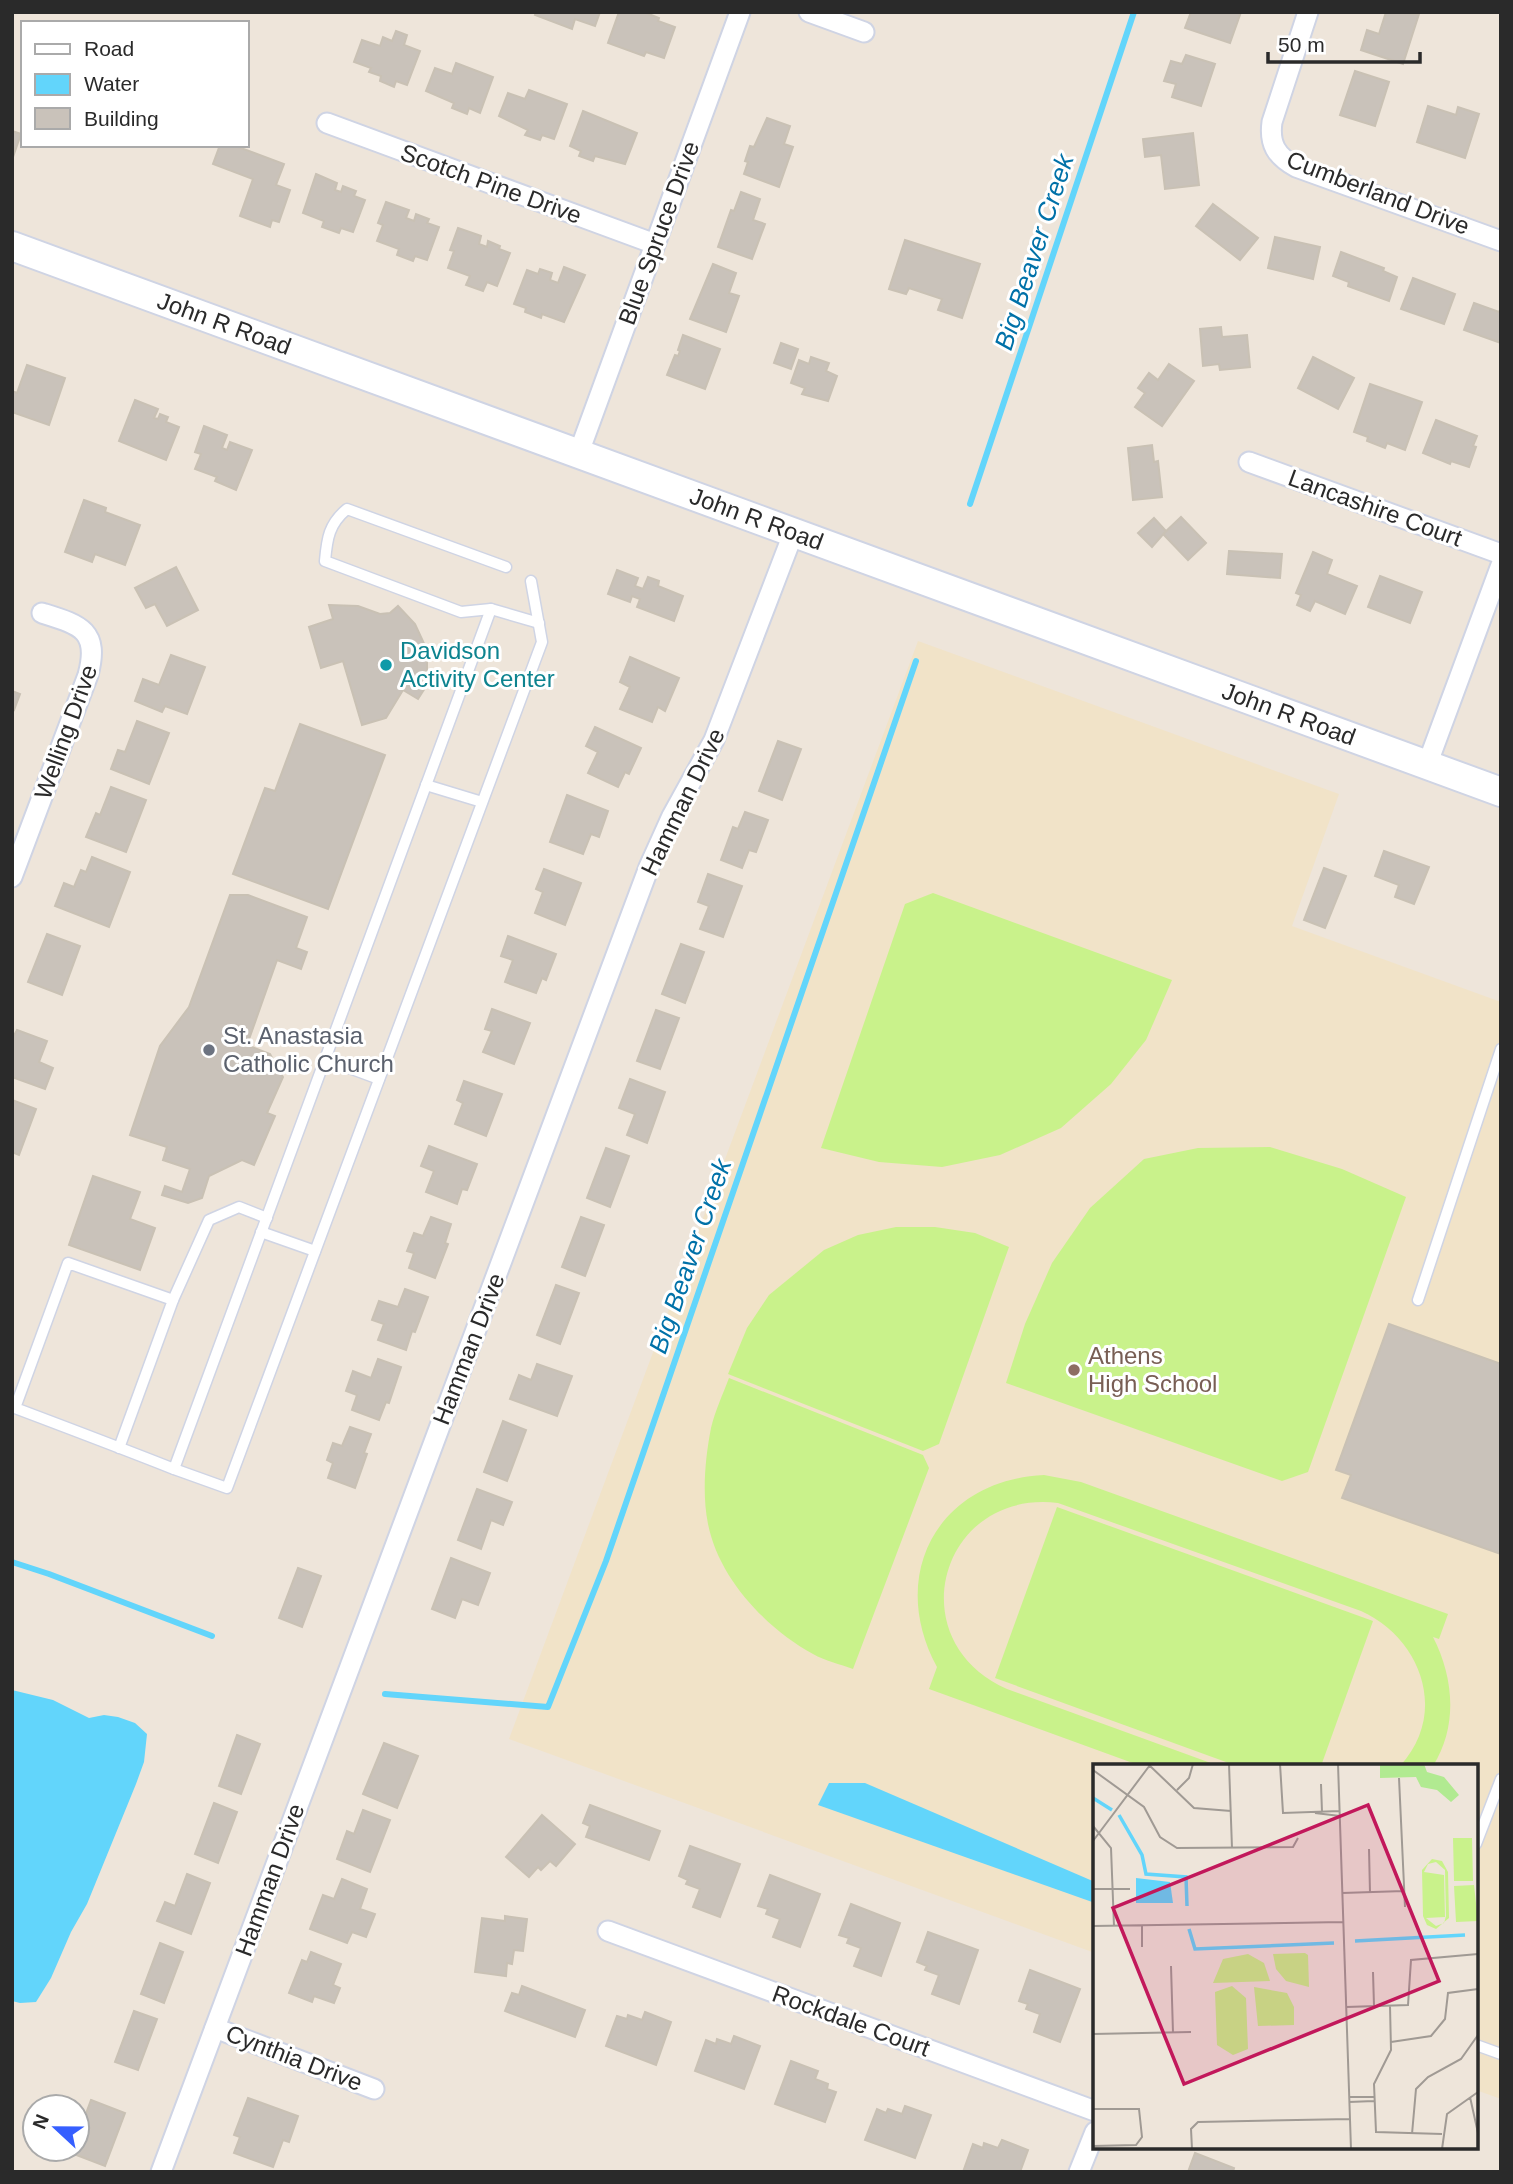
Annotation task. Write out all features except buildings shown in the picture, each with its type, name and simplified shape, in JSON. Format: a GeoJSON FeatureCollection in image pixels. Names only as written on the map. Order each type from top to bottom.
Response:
{"type":"FeatureCollection","features":[{"type":"Feature","properties":{"kind":"main road","name":"John R Road"},"geometry":{"type":"LineString","coordinates":[[12,246],[1501,792]]}},
{"type":"Feature","properties":{"kind":"street","name":"Blue Spruce Drive"},"geometry":{"type":"LineString","coordinates":[[578,454],[740,12]]}},
{"type":"Feature","properties":{"kind":"street"},"geometry":{"type":"LineString","coordinates":[[809,12],[864,32]]}},
{"type":"Feature","properties":{"kind":"street","name":"Cumberland Drive"},"geometry":{"type":"LineString","coordinates":[[1308,12],[1272,122],[1272,144],[1277,154],[1296,167],[1501,241]]}},
{"type":"Feature","properties":{"kind":"street","name":"Scotch Pine Drive"},"geometry":{"type":"LineString","coordinates":[[327,123],[655,244]]}},
{"type":"Feature","properties":{"kind":"street","name":"Lancashire Court"},"geometry":{"type":"LineString","coordinates":[[1250,462],[1501,554]]}},
{"type":"Feature","properties":{"kind":"street","name":"Hamman Drive"},"geometry":{"type":"LineString","coordinates":[[161,2172],[649,867],[672,816],[714,740],[793,534]]}},
{"type":"Feature","properties":{"kind":"street"},"geometry":{"type":"LineString","coordinates":[[1427,765],[1501,565]]}},
{"type":"Feature","properties":{"kind":"street","name":"Welling Drive"},"geometry":{"type":"LineString","coordinates":[[12,877],[89,675],[93,656],[89,635],[80,628],[41,612]]}},
{"type":"Feature","properties":{"kind":"street","name":"Rockdale Court"},"geometry":{"type":"LineString","coordinates":[[608,1931],[1093,2109]]}},
{"type":"Feature","properties":{"kind":"street","name":"Cynthia Drive"},"geometry":{"type":"LineString","coordinates":[[215,2028],[374,2089]]}},
{"type":"Feature","properties":{"kind":"street"},"geometry":{"type":"LineString","coordinates":[[1079,2172],[1093,2137]]}},
{"type":"Feature","properties":{"kind":"lane"},"geometry":{"type":"LineString","coordinates":[[506,567],[347,509],[334,520],[326,543],[325,561],[461,612],[491,609],[539,623]]}},
{"type":"Feature","properties":{"kind":"lane"},"geometry":{"type":"LineString","coordinates":[[173,1300],[68,1263],[15,1408],[227,1488],[542,642],[531,580]]}},
{"type":"Feature","properties":{"kind":"lane"},"geometry":{"type":"LineString","coordinates":[[174,1469],[491,609]]}},
{"type":"Feature","properties":{"kind":"lane"},"geometry":{"type":"LineString","coordinates":[[426,785],[482,802]]}},
{"type":"Feature","properties":{"kind":"lane"},"geometry":{"type":"LineString","coordinates":[[1418,1300],[1501,1049]]}},
{"type":"Feature","properties":{"kind":"lane"},"geometry":{"type":"LineString","coordinates":[[325,1059],[379,1079]]}},
{"type":"Feature","properties":{"kind":"lane"},"geometry":{"type":"LineString","coordinates":[[119,1448],[173,1300],[209,1220],[239,1207],[267,1218]]}},
{"type":"Feature","properties":{"kind":"lane"},"geometry":{"type":"LineString","coordinates":[[261,1232],[315,1251]]}},
{"type":"Feature","properties":{"kind":"lane"},"geometry":{"type":"LineString","coordinates":[[1478,1839],[1501,1779]]}},
{"type":"Feature","properties":{"kind":"lane"},"geometry":{"type":"LineString","coordinates":[[1478,2046],[1501,2054]]}},
{"type":"Feature","properties":{"kind":"shaded area","name":"Athens High School"},"geometry":{"type":"Polygon","coordinates":[[[918,641],[1339,794],[1292,926],[1501,1002],[1501,2099],[1478,2091],[1478,1764],[1093,1764],[1093,1952],[509,1739],[918,641]]]}},
{"type":"Feature","properties":{"kind":"green space"},"geometry":{"type":"Polygon","coordinates":[[[933,893],[1172,980],[1146,1040],[1111,1084],[1061,1128],[1000,1155],[942,1167],[879,1162],[821,1148],[905,904],[933,893]]]}},
{"type":"Feature","properties":{"kind":"green space"},"geometry":{"type":"Polygon","coordinates":[[[1270,1147],[1342,1169],[1406,1197],[1308,1472],[1282,1481],[1006,1383],[1025,1324],[1052,1263],[1090,1208],[1144,1159],[1198,1148],[1270,1147]]]}},
{"type":"Feature","properties":{"kind":"green space"},"geometry":{"type":"Polygon","coordinates":[[[896,1227],[935,1227],[975,1233],[1009,1247],[939,1444],[923,1451],[728,1374],[747,1328],[769,1295],[824,1250],[858,1235],[896,1227]]]}},
{"type":"Feature","properties":{"kind":"green space"},"geometry":{"type":"Polygon","coordinates":[[[729,1378],[923,1455],[929,1468],[853,1669],[813,1654],[778,1630],[747,1600],[722,1564],[708,1524],[705,1489],[709,1440],[729,1378]]]}},
{"type":"Feature","properties":{"kind":"green space"},"geometry":{"type":"Polygon","coordinates":[[[1044,1475],[1081,1482],[1448,1614],[1439,1639],[1433,1637],[1445,1669],[1450,1702],[1447,1735],[1434,1764],[1401,1764],[1415,1745],[1423,1723],[1425,1701],[1413,1658],[1399,1639],[1382,1623],[1361,1611],[1058,1503],[1017,1505],[985,1519],[961,1543],[947,1573],[944,1605],[952,1638],[973,1667],[1007,1689],[1213,1764],[1135,1764],[929,1689],[937,1667],[923,1633],[918,1599],[921,1567],[932,1538],[950,1514],[976,1494],[1007,1481],[1044,1475]]]}},
{"type":"Feature","properties":{"kind":"green space"},"geometry":{"type":"Polygon","coordinates":[[[1057,1507],[1373,1621],[1322,1764],[1232,1764],[995,1678],[1057,1507]]]}},
{"type":"Feature","properties":{"kind":"water"},"geometry":{"type":"Polygon","coordinates":[[[12,1690],[53,1700],[89,1718],[104,1715],[118,1717],[135,1723],[147,1734],[144,1762],[87,1904],[71,1932],[51,1978],[36,2002],[20,2003],[12,2001],[12,1690]]]}},
{"type":"Feature","properties":{"kind":"water"},"geometry":{"type":"Polygon","coordinates":[[[829,1783],[865,1783],[1093,1881],[1093,1902],[818,1805],[829,1783]]]}},
{"type":"Feature","properties":{"kind":"waterway","name":"Big Beaver Creek"},"geometry":{"type":"LineString","coordinates":[[970,504],[1134,12]]}},
{"type":"Feature","properties":{"kind":"waterway","name":"Big Beaver Creek"},"geometry":{"type":"LineString","coordinates":[[385,1694],[548,1707],[606,1561],[916,661]]}},
{"type":"Feature","properties":{"kind":"waterway","name":"Big Beaver Creek"},"geometry":{"type":"LineString","coordinates":[[12,1562],[212,1636]]}},
{"type":"Feature","properties":{"kind":"place","name":"Davidson Activity Center"},"geometry":{"type":"Point","coordinates":[386,665]}},
{"type":"Feature","properties":{"kind":"place","name":"St. Anastasia Catholic Church"},"geometry":{"type":"Point","coordinates":[209,1050]}},
{"type":"Feature","properties":{"kind":"place","name":"Athens High School"},"geometry":{"type":"Point","coordinates":[1074,1370]}}]}
